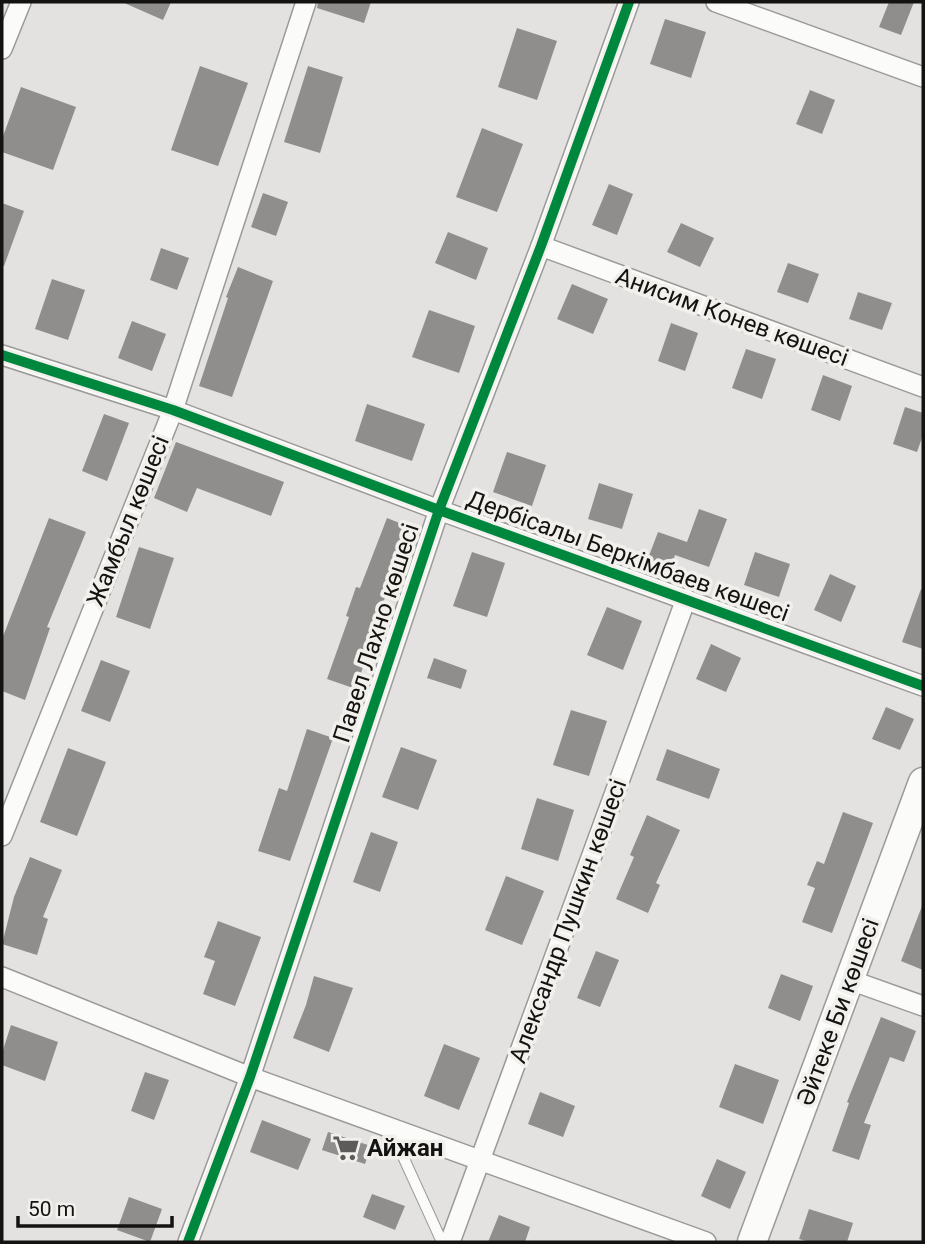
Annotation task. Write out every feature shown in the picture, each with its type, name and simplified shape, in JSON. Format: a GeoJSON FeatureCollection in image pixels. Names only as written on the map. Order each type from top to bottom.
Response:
{"type":"FeatureCollection","features":[{"type":"Feature","properties":{"kind":"main road","name":"Әйтеке Би көшесі"},"geometry":{"type":"LineString","coordinates":[[752,1242],[923,782]]}},
{"type":"Feature","properties":{"kind":"street"},"geometry":{"type":"LineString","coordinates":[[2,49],[21,2]]}},
{"type":"Feature","properties":{"kind":"street","name":"Жамбыл көшесі"},"geometry":{"type":"LineString","coordinates":[[2,836],[173,410],[306,2]]}},
{"type":"Feature","properties":{"kind":"street","name":"Павел Лахно көшесі"},"geometry":{"type":"LineString","coordinates":[[188,1242],[250,1077],[439,510],[541,246],[629,2]]}},
{"type":"Feature","properties":{"kind":"street"},"geometry":{"type":"LineString","coordinates":[[716,2],[923,77]]}},
{"type":"Feature","properties":{"kind":"street","name":"Анисим Конев көшесі"},"geometry":{"type":"LineString","coordinates":[[541,246],[923,387]]}},
{"type":"Feature","properties":{"kind":"street","name":"Дербісалы Беркімбаев көшесі"},"geometry":{"type":"LineString","coordinates":[[2,355],[173,410],[923,686]]}},
{"type":"Feature","properties":{"kind":"street","name":"Александр Пушкин көшесі"},"geometry":{"type":"LineString","coordinates":[[450,1242],[686,599]]}},
{"type":"Feature","properties":{"kind":"street"},"geometry":{"type":"LineString","coordinates":[[2,977],[250,1077],[706,1242]]}},
{"type":"Feature","properties":{"kind":"street"},"geometry":{"type":"LineString","coordinates":[[850,980],[923,1006]]}},
{"type":"Feature","properties":{"kind":"lane"},"geometry":{"type":"LineString","coordinates":[[390,1128],[442,1242]]}},
{"type":"Feature","properties":{"kind":"building"},"geometry":{"type":"Polygon","coordinates":[[[122,2],[171,2],[163,20],[122,2]]]}},
{"type":"Feature","properties":{"kind":"building"},"geometry":{"type":"Polygon","coordinates":[[[318,2],[371,2],[364,23],[317,8],[318,2]]]}},
{"type":"Feature","properties":{"kind":"building"},"geometry":{"type":"Polygon","coordinates":[[[889,2],[914,2],[901,35],[879,27],[889,2]]]}},
{"type":"Feature","properties":{"kind":"building"},"geometry":{"type":"Polygon","coordinates":[[[665,19],[706,32],[691,78],[650,64],[665,19]]]}},
{"type":"Feature","properties":{"kind":"building"},"geometry":{"type":"Polygon","coordinates":[[[517,28],[557,41],[537,100],[498,87],[517,28]]]}},
{"type":"Feature","properties":{"kind":"building"},"geometry":{"type":"Polygon","coordinates":[[[200,66],[248,83],[218,166],[171,150],[200,66]]]}},
{"type":"Feature","properties":{"kind":"building"},"geometry":{"type":"Polygon","coordinates":[[[308,66],[343,77],[320,153],[284,142],[308,66]]]}},
{"type":"Feature","properties":{"kind":"building"},"geometry":{"type":"Polygon","coordinates":[[[21,87],[76,107],[53,170],[2,152],[2,139],[21,87]]]}},
{"type":"Feature","properties":{"kind":"building"},"geometry":{"type":"Polygon","coordinates":[[[810,90],[835,100],[822,134],[796,124],[810,90]]]}},
{"type":"Feature","properties":{"kind":"building"},"geometry":{"type":"Polygon","coordinates":[[[482,128],[523,144],[497,212],[456,197],[482,128]]]}},
{"type":"Feature","properties":{"kind":"building"},"geometry":{"type":"Polygon","coordinates":[[[609,184],[633,194],[617,235],[592,225],[609,184]]]}},
{"type":"Feature","properties":{"kind":"building"},"geometry":{"type":"Polygon","coordinates":[[[263,193],[288,202],[276,236],[251,227],[263,193]]]}},
{"type":"Feature","properties":{"kind":"building"},"geometry":{"type":"Polygon","coordinates":[[[2,203],[24,211],[4,266],[2,266],[2,203]]]}},
{"type":"Feature","properties":{"kind":"building"},"geometry":{"type":"Polygon","coordinates":[[[681,223],[714,238],[700,267],[667,252],[681,223]]]}},
{"type":"Feature","properties":{"kind":"building"},"geometry":{"type":"Polygon","coordinates":[[[448,232],[488,248],[476,280],[435,263],[448,232]]]}},
{"type":"Feature","properties":{"kind":"building"},"geometry":{"type":"Polygon","coordinates":[[[161,248],[189,258],[177,290],[150,280],[161,248]]]}},
{"type":"Feature","properties":{"kind":"building"},"geometry":{"type":"Polygon","coordinates":[[[788,263],[819,274],[808,303],[777,292],[788,263]]]}},
{"type":"Feature","properties":{"kind":"building"},"geometry":{"type":"Polygon","coordinates":[[[238,267],[273,281],[232,397],[199,386],[238,267]]]}},
{"type":"Feature","properties":{"kind":"building"},"geometry":{"type":"Polygon","coordinates":[[[52,279],[85,290],[68,340],[35,329],[52,279]]]}},
{"type":"Feature","properties":{"kind":"building"},"geometry":{"type":"Polygon","coordinates":[[[572,284],[608,299],[593,334],[557,319],[572,284]]]}},
{"type":"Feature","properties":{"kind":"building"},"geometry":{"type":"Polygon","coordinates":[[[858,292],[892,303],[882,330],[849,319],[858,292]]]}},
{"type":"Feature","properties":{"kind":"building"},"geometry":{"type":"Polygon","coordinates":[[[429,310],[475,326],[459,373],[412,357],[429,310]]]}},
{"type":"Feature","properties":{"kind":"building"},"geometry":{"type":"Polygon","coordinates":[[[132,321],[166,334],[152,371],[118,358],[132,321]]]}},
{"type":"Feature","properties":{"kind":"building"},"geometry":{"type":"Polygon","coordinates":[[[671,323],[698,333],[685,371],[658,361],[671,323]]]}},
{"type":"Feature","properties":{"kind":"building"},"geometry":{"type":"Polygon","coordinates":[[[746,349],[776,359],[762,399],[732,388],[746,349]]]}},
{"type":"Feature","properties":{"kind":"building"},"geometry":{"type":"Polygon","coordinates":[[[823,375],[852,386],[840,421],[811,410],[823,375]]]}},
{"type":"Feature","properties":{"kind":"building"},"geometry":{"type":"Polygon","coordinates":[[[367,404],[425,424],[412,461],[355,441],[367,404]]]}},
{"type":"Feature","properties":{"kind":"building"},"geometry":{"type":"Polygon","coordinates":[[[905,407],[923,413],[923,435],[917,452],[893,444],[905,407]]]}},
{"type":"Feature","properties":{"kind":"building"},"geometry":{"type":"Polygon","coordinates":[[[104,414],[129,423],[107,481],[82,471],[104,414]]]}},
{"type":"Feature","properties":{"kind":"building"},"geometry":{"type":"Polygon","coordinates":[[[176,442],[284,482],[271,516],[197,488],[187,512],[154,498],[176,442]]]}},
{"type":"Feature","properties":{"kind":"building"},"geometry":{"type":"Polygon","coordinates":[[[507,452],[546,465],[532,506],[493,492],[507,452]]]}},
{"type":"Feature","properties":{"kind":"building"},"geometry":{"type":"Polygon","coordinates":[[[599,483],[633,494],[622,529],[588,519],[599,483]]]}},
{"type":"Feature","properties":{"kind":"building"},"geometry":{"type":"Polygon","coordinates":[[[699,509],[727,519],[709,567],[675,555],[667,578],[644,569],[658,532],[687,542],[699,509]]]}},
{"type":"Feature","properties":{"kind":"building"},"geometry":{"type":"Polygon","coordinates":[[[49,518],[86,532],[47,627],[50,628],[25,700],[2,691],[2,639],[49,518]]]}},
{"type":"Feature","properties":{"kind":"building"},"geometry":{"type":"Polygon","coordinates":[[[387,518],[412,528],[385,597],[356,689],[327,679],[349,617],[346,616],[356,587],[360,588],[387,518]]]}},
{"type":"Feature","properties":{"kind":"building"},"geometry":{"type":"Polygon","coordinates":[[[139,547],[174,558],[150,629],[116,617],[139,547]]]}},
{"type":"Feature","properties":{"kind":"building"},"geometry":{"type":"Polygon","coordinates":[[[472,552],[505,563],[487,617],[453,606],[472,552]]]}},
{"type":"Feature","properties":{"kind":"building"},"geometry":{"type":"Polygon","coordinates":[[[755,552],[790,564],[779,597],[744,585],[755,552]]]}},
{"type":"Feature","properties":{"kind":"building"},"geometry":{"type":"Polygon","coordinates":[[[830,574],[856,586],[841,622],[814,610],[830,574]]]}},
{"type":"Feature","properties":{"kind":"building"},"geometry":{"type":"Polygon","coordinates":[[[923,589],[923,649],[902,642],[923,589]]]}},
{"type":"Feature","properties":{"kind":"building"},"geometry":{"type":"Polygon","coordinates":[[[607,607],[642,621],[623,670],[587,655],[607,607]]]}},
{"type":"Feature","properties":{"kind":"building"},"geometry":{"type":"Polygon","coordinates":[[[711,644],[741,658],[726,692],[696,679],[711,644]]]}},
{"type":"Feature","properties":{"kind":"building"},"geometry":{"type":"Polygon","coordinates":[[[434,658],[467,670],[461,689],[427,678],[434,658]]]}},
{"type":"Feature","properties":{"kind":"building"},"geometry":{"type":"Polygon","coordinates":[[[101,660],[130,671],[110,722],[81,711],[101,660]]]}},
{"type":"Feature","properties":{"kind":"building"},"geometry":{"type":"Polygon","coordinates":[[[886,707],[914,719],[900,750],[872,739],[886,707]]]}},
{"type":"Feature","properties":{"kind":"building"},"geometry":{"type":"Polygon","coordinates":[[[571,710],[607,721],[589,776],[553,765],[571,710]]]}},
{"type":"Feature","properties":{"kind":"building"},"geometry":{"type":"Polygon","coordinates":[[[307,729],[333,738],[290,861],[258,851],[279,788],[287,791],[307,729]]]}},
{"type":"Feature","properties":{"kind":"building"},"geometry":{"type":"Polygon","coordinates":[[[401,747],[437,760],[418,810],[382,797],[401,747]]]}},
{"type":"Feature","properties":{"kind":"building"},"geometry":{"type":"Polygon","coordinates":[[[68,748],[106,762],[77,836],[40,822],[68,748]]]}},
{"type":"Feature","properties":{"kind":"building"},"geometry":{"type":"Polygon","coordinates":[[[667,749],[720,769],[709,799],[656,780],[667,749]]]}},
{"type":"Feature","properties":{"kind":"building"},"geometry":{"type":"Polygon","coordinates":[[[537,798],[574,810],[558,861],[521,849],[537,798]]]}},
{"type":"Feature","properties":{"kind":"building"},"geometry":{"type":"Polygon","coordinates":[[[843,812],[873,823],[832,933],[802,922],[815,888],[807,885],[817,861],[824,864],[843,812]]]}},
{"type":"Feature","properties":{"kind":"building"},"geometry":{"type":"Polygon","coordinates":[[[647,815],[680,830],[656,883],[660,885],[648,913],[616,899],[634,857],[630,855],[647,815]]]}},
{"type":"Feature","properties":{"kind":"building"},"geometry":{"type":"Polygon","coordinates":[[[371,832],[398,842],[380,892],[353,882],[371,832]]]}},
{"type":"Feature","properties":{"kind":"building"},"geometry":{"type":"Polygon","coordinates":[[[30,857],[62,870],[43,917],[48,919],[37,955],[2,944],[14,897],[30,857]]]}},
{"type":"Feature","properties":{"kind":"building"},"geometry":{"type":"Polygon","coordinates":[[[506,876],[544,891],[522,945],[485,930],[506,876]]]}},
{"type":"Feature","properties":{"kind":"building"},"geometry":{"type":"Polygon","coordinates":[[[923,906],[923,970],[901,961],[923,906]]]}},
{"type":"Feature","properties":{"kind":"building"},"geometry":{"type":"Polygon","coordinates":[[[218,921],[261,937],[235,1006],[203,994],[215,961],[204,957],[218,921]]]}},
{"type":"Feature","properties":{"kind":"building"},"geometry":{"type":"Polygon","coordinates":[[[596,951],[619,960],[600,1007],[577,998],[596,951]]]}},
{"type":"Feature","properties":{"kind":"building"},"geometry":{"type":"Polygon","coordinates":[[[781,974],[813,986],[800,1021],[768,1008],[781,974]]]}},
{"type":"Feature","properties":{"kind":"building"},"geometry":{"type":"Polygon","coordinates":[[[314,976],[353,988],[329,1052],[293,1038],[314,976]]]}},
{"type":"Feature","properties":{"kind":"building"},"geometry":{"type":"Polygon","coordinates":[[[881,1017],[916,1031],[904,1062],[890,1057],[864,1123],[871,1125],[859,1160],[832,1151],[849,1103],[847,1102],[881,1017]]]}},
{"type":"Feature","properties":{"kind":"building"},"geometry":{"type":"Polygon","coordinates":[[[11,1025],[58,1042],[45,1081],[2,1065],[2,1053],[11,1025]]]}},
{"type":"Feature","properties":{"kind":"building"},"geometry":{"type":"Polygon","coordinates":[[[444,1044],[480,1058],[459,1110],[424,1096],[444,1044]]]}},
{"type":"Feature","properties":{"kind":"building"},"geometry":{"type":"Polygon","coordinates":[[[735,1064],[779,1080],[763,1124],[719,1107],[735,1064]]]}},
{"type":"Feature","properties":{"kind":"building"},"geometry":{"type":"Polygon","coordinates":[[[145,1072],[169,1080],[154,1120],[131,1111],[145,1072]]]}},
{"type":"Feature","properties":{"kind":"building"},"geometry":{"type":"Polygon","coordinates":[[[540,1092],[575,1106],[563,1137],[528,1124],[540,1092]]]}},
{"type":"Feature","properties":{"kind":"building"},"geometry":{"type":"Polygon","coordinates":[[[262,1120],[311,1139],[298,1170],[250,1152],[262,1120]]]}},
{"type":"Feature","properties":{"kind":"building","name":"Айжан"},"geometry":{"type":"Polygon","coordinates":[[[328,1132],[371,1146],[365,1164],[322,1150],[328,1132]]]}},
{"type":"Feature","properties":{"kind":"building"},"geometry":{"type":"Polygon","coordinates":[[[717,1159],[746,1172],[730,1209],[701,1196],[717,1159]]]}},
{"type":"Feature","properties":{"kind":"building"},"geometry":{"type":"Polygon","coordinates":[[[372,1194],[405,1206],[395,1230],[363,1217],[372,1194]]]}},
{"type":"Feature","properties":{"kind":"building"},"geometry":{"type":"Polygon","coordinates":[[[129,1197],[162,1209],[150,1242],[117,1230],[129,1197]]]}},
{"type":"Feature","properties":{"kind":"building"},"geometry":{"type":"Polygon","coordinates":[[[809,1209],[853,1223],[847,1242],[810,1242],[799,1239],[809,1209]]]}},
{"type":"Feature","properties":{"kind":"building"},"geometry":{"type":"Polygon","coordinates":[[[499,1215],[530,1227],[525,1242],[488,1242],[499,1215]]]}},
{"type":"Feature","properties":{"kind":"cycle path"},"geometry":{"type":"LineString","coordinates":[[188,1242],[250,1077],[439,510],[541,246],[629,2]]}},
{"type":"Feature","properties":{"kind":"cycle path"},"geometry":{"type":"LineString","coordinates":[[2,355],[173,410],[923,686]]}},
{"type":"Feature","properties":{"kind":"place","name":"Айжан"},"geometry":{"type":"Point","coordinates":[346,1148]}}]}
